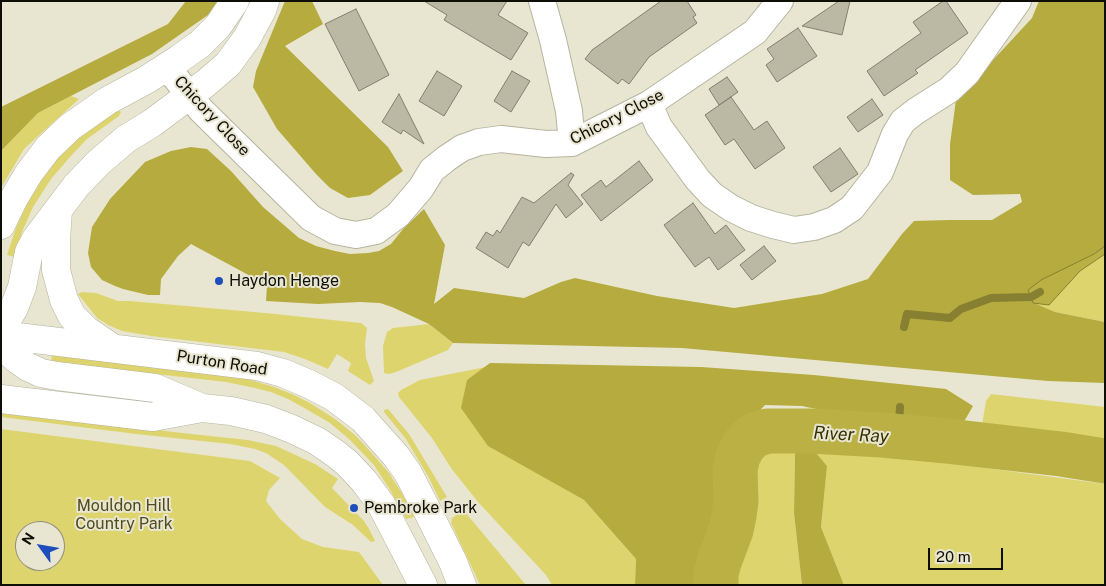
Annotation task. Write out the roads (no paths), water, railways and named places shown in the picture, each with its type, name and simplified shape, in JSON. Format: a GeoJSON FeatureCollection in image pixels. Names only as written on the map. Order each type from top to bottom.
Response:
{"type":"FeatureCollection","features":[{"type":"Feature","properties":{"kind":"main road"},"geometry":{"type":"LineString","coordinates":[[3,218],[29,173],[48,148],[70,127],[107,101],[146,80],[193,49],[218,26],[235,1]]}},
{"type":"Feature","properties":{"kind":"main road"},"geometry":{"type":"LineString","coordinates":[[1,330],[17,301],[22,287],[29,252],[36,239],[76,186],[98,163],[126,139],[189,96],[228,64],[248,38],[265,1]]}},
{"type":"Feature","properties":{"kind":"main road","name":"Purton Road"},"geometry":{"type":"LineString","coordinates":[[58,210],[56,270],[64,300],[72,316],[86,330],[114,349]]}},
{"type":"Feature","properties":{"kind":"main road","name":"Purton Road"},"geometry":{"type":"LineString","coordinates":[[1,335],[257,366],[284,373],[334,397],[362,419],[396,456],[408,474],[432,520],[462,585]]}},
{"type":"Feature","properties":{"kind":"main road"},"geometry":{"type":"LineString","coordinates":[[1,341],[18,360],[40,373],[155,388],[202,408],[231,411],[266,419],[316,441],[347,463],[364,481],[381,504],[423,585]]}},
{"type":"Feature","properties":{"kind":"main road"},"geometry":{"type":"LineString","coordinates":[[1,399],[153,418],[202,408]]}},
{"type":"Feature","properties":{"kind":"street"},"geometry":{"type":"LineString","coordinates":[[542,1],[569,111],[572,143]]}},
{"type":"Feature","properties":{"kind":"street","name":"Chicory Close"},"geometry":{"type":"LineString","coordinates":[[167,67],[202,110],[311,218],[335,231],[356,235],[376,231],[398,215],[421,188],[432,170],[462,148],[480,142],[502,140],[546,144],[572,143],[649,104],[755,32],[780,1]]}},
{"type":"Feature","properties":{"kind":"street"},"geometry":{"type":"LineString","coordinates":[[649,104],[659,127],[698,180],[712,194],[731,208],[751,218],[794,230],[814,227],[834,220],[852,208],[880,172],[895,134],[903,121],[949,90],[967,73],[1018,1]]}},
{"type":"Feature","properties":{"kind":"waterway"},"geometry":{"type":"LineString","coordinates":[[904,327],[907,314],[950,318],[961,309],[991,298],[1031,297],[1040,292]]}},
{"type":"Feature","properties":{"kind":"waterway"},"geometry":{"type":"LineString","coordinates":[[898,437],[900,407]]}},
{"type":"Feature","properties":{"kind":"waterway","name":"River Ray"},"geometry":{"type":"LineString","coordinates":[[716,585],[719,562],[734,516],[736,501],[735,470],[738,456],[744,445],[754,435],[768,431],[882,435],[1061,454],[1105,461]]}},
{"type":"Feature","properties":{"kind":"place","name":"Haydon Henge"},"geometry":{"type":"Point","coordinates":[219,281]}},
{"type":"Feature","properties":{"kind":"place","name":"Pembroke Park"},"geometry":{"type":"Point","coordinates":[354,508]}},
{"type":"Feature","properties":{"kind":"park label","name":"Mouldon Hill Country Park"},"geometry":{"type":"Point","coordinates":[124,515]}}]}
